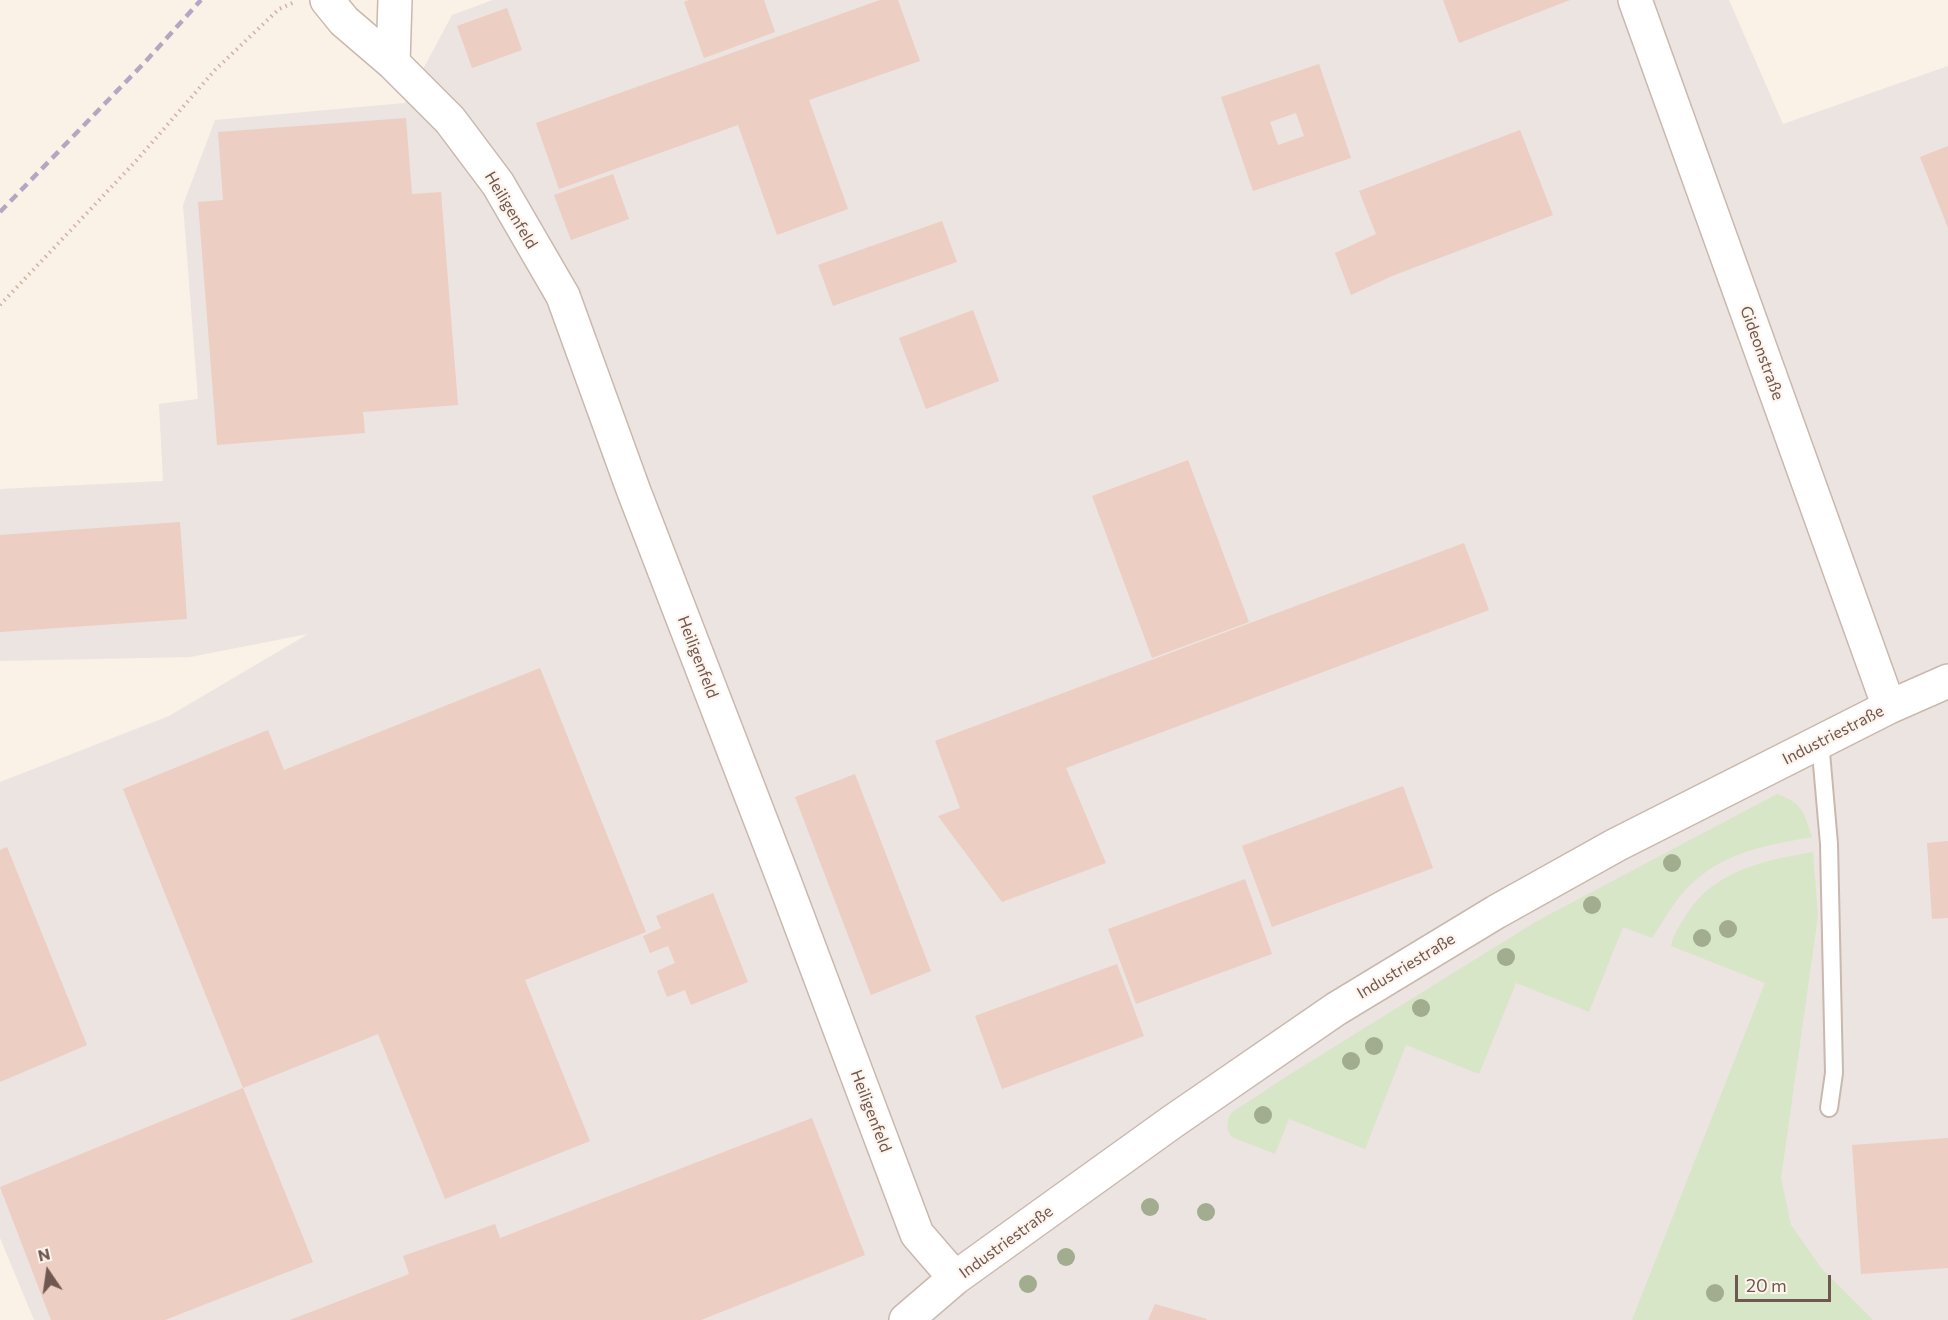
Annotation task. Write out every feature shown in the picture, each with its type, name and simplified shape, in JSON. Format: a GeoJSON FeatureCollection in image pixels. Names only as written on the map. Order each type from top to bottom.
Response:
{"type":"FeatureCollection","features":[{"type":"Feature","properties":{"kind":"street","name":"Heiligenfeld"},"geometry":{"type":"LineString","coordinates":[[327,0],[344,21],[393,63],[450,120],[498,184],[563,297],[633,489],[917,1234],[955,1278]]}},
{"type":"Feature","properties":{"kind":"street"},"geometry":{"type":"LineString","coordinates":[[393,63],[395,0]]}},
{"type":"Feature","properties":{"kind":"street","name":"Gideonstraße"},"geometry":{"type":"LineString","coordinates":[[1635,0],[1889,707]]}},
{"type":"Feature","properties":{"kind":"street","name":"Industriestraße"},"geometry":{"type":"LineString","coordinates":[[906,1320],[955,1278],[1172,1122],[1336,1009],[1516,900],[1616,845],[1820,741],[1948,681]]}},
{"type":"Feature","properties":{"kind":"lane"},"geometry":{"type":"LineString","coordinates":[[1820,741],[1828,833],[1833,1027],[1834,1072],[1829,1108]]}},
{"type":"Feature","properties":{"kind":"path"},"geometry":{"type":"LineString","coordinates":[[0,305],[136,161],[215,70],[279,9],[302,0]]}},
{"type":"Feature","properties":{"kind":"shaded area"},"geometry":{"type":"Polygon","coordinates":[[[493,0],[1729,0],[1783,124],[1948,66],[1948,1320],[34,1320],[0,1238],[0,782],[169,716],[308,634],[190,657],[0,661],[0,489],[163,481],[159,404],[198,399],[183,205],[215,120],[405,103],[452,15],[493,0]]]}},
{"type":"Feature","properties":{"kind":"green space"},"geometry":{"type":"Polygon","coordinates":[[[1777,794],[1797,805],[1807,821],[1812,837],[1755,849],[1705,872],[1677,900],[1652,938],[1623,927],[1589,1012],[1516,983],[1479,1074],[1406,1045],[1365,1149],[1289,1119],[1275,1154],[1232,1137],[1228,1131],[1228,1119],[1231,1113],[1537,921],[1777,794]]]}},
{"type":"Feature","properties":{"kind":"green space"},"geometry":{"type":"Polygon","coordinates":[[[1813,852],[1818,916],[1781,1178],[1791,1225],[1821,1268],[1873,1320],[1632,1320],[1765,983],[1671,946],[1673,938],[1696,901],[1725,878],[1758,864],[1813,852]]]}},
{"type":"Feature","properties":{"kind":"building"},"geometry":{"type":"Polygon","coordinates":[[[689,0],[764,0],[775,32],[704,58],[684,2],[689,0]]]}},
{"type":"Feature","properties":{"kind":"building"},"geometry":{"type":"Polygon","coordinates":[[[880,0],[898,0],[920,61],[809,100],[848,209],[777,235],[738,125],[559,189],[536,123],[880,0]]]}},
{"type":"Feature","properties":{"kind":"building"},"geometry":{"type":"Polygon","coordinates":[[[1443,0],[1570,0],[1459,43],[1443,0]]]}},
{"type":"Feature","properties":{"kind":"building"},"geometry":{"type":"Polygon","coordinates":[[[507,8],[522,50],[472,68],[457,26],[507,8]]]}},
{"type":"Feature","properties":{"kind":"building"},"geometry":{"type":"Polygon","coordinates":[[[1319,64],[1351,158],[1253,191],[1221,97],[1319,64]],[[1296,113],[1270,122],[1278,145],[1304,136],[1296,113]]]}},
{"type":"Feature","properties":{"kind":"building"},"geometry":{"type":"Polygon","coordinates":[[[406,118],[412,194],[441,192],[458,405],[363,412],[365,433],[217,445],[198,202],[223,200],[218,132],[406,118]]]}},
{"type":"Feature","properties":{"kind":"building"},"geometry":{"type":"Polygon","coordinates":[[[1520,130],[1553,215],[1392,276],[1351,295],[1335,253],[1376,234],[1359,191],[1520,130]]]}},
{"type":"Feature","properties":{"kind":"building"},"geometry":{"type":"Polygon","coordinates":[[[1948,146],[1948,228],[1920,157],[1948,146]]]}},
{"type":"Feature","properties":{"kind":"building"},"geometry":{"type":"Polygon","coordinates":[[[613,174],[629,219],[571,240],[554,195],[613,174]]]}},
{"type":"Feature","properties":{"kind":"building"},"geometry":{"type":"Polygon","coordinates":[[[942,221],[957,262],[833,306],[818,265],[942,221]]]}},
{"type":"Feature","properties":{"kind":"building"},"geometry":{"type":"Polygon","coordinates":[[[973,310],[999,381],[926,409],[899,338],[973,310]]]}},
{"type":"Feature","properties":{"kind":"building"},"geometry":{"type":"Polygon","coordinates":[[[1188,460],[1249,622],[1152,658],[1092,496],[1188,460]]]}},
{"type":"Feature","properties":{"kind":"building"},"geometry":{"type":"Polygon","coordinates":[[[180,522],[187,619],[0,632],[0,535],[180,522]]]}},
{"type":"Feature","properties":{"kind":"building"},"geometry":{"type":"Polygon","coordinates":[[[1464,543],[1489,610],[1066,768],[1106,863],[1002,902],[938,816],[960,808],[935,741],[1464,543]]]}},
{"type":"Feature","properties":{"kind":"building"},"geometry":{"type":"Polygon","coordinates":[[[540,668],[646,932],[525,980],[590,1141],[445,1199],[378,1034],[243,1088],[123,789],[268,730],[284,770],[540,668]]]}},
{"type":"Feature","properties":{"kind":"building"},"geometry":{"type":"Polygon","coordinates":[[[855,774],[931,971],[871,995],[795,797],[855,774]]]}},
{"type":"Feature","properties":{"kind":"building"},"geometry":{"type":"Polygon","coordinates":[[[1403,786],[1433,868],[1272,927],[1242,846],[1403,786]]]}},
{"type":"Feature","properties":{"kind":"building"},"geometry":{"type":"Polygon","coordinates":[[[1948,841],[1948,918],[1932,919],[1927,843],[1948,841]]]}},
{"type":"Feature","properties":{"kind":"building"},"geometry":{"type":"Polygon","coordinates":[[[7,847],[87,1045],[0,1082],[0,850],[7,847]]]}},
{"type":"Feature","properties":{"kind":"building"},"geometry":{"type":"Polygon","coordinates":[[[1245,879],[1272,954],[1136,1004],[1108,929],[1245,879]]]}},
{"type":"Feature","properties":{"kind":"building"},"geometry":{"type":"Polygon","coordinates":[[[713,893],[748,982],[691,1005],[685,990],[667,997],[657,971],[675,963],[668,946],[650,953],[643,936],[661,928],[656,916],[713,893]]]}},
{"type":"Feature","properties":{"kind":"building"},"geometry":{"type":"Polygon","coordinates":[[[1117,964],[1144,1036],[1002,1089],[975,1016],[1117,964]]]}},
{"type":"Feature","properties":{"kind":"building"},"geometry":{"type":"Polygon","coordinates":[[[243,1088],[313,1262],[165,1320],[51,1320],[0,1187],[243,1088]]]}},
{"type":"Feature","properties":{"kind":"building"},"geometry":{"type":"Polygon","coordinates":[[[812,1118],[865,1255],[701,1320],[290,1320],[409,1274],[403,1256],[495,1224],[500,1238],[812,1118]]]}},
{"type":"Feature","properties":{"kind":"building"},"geometry":{"type":"Polygon","coordinates":[[[1948,1138],[1948,1268],[1861,1274],[1852,1145],[1948,1138]]]}},
{"type":"Feature","properties":{"kind":"building"},"geometry":{"type":"Polygon","coordinates":[[[1155,1304],[1207,1319],[1148,1320],[1155,1304]]]}},
{"type":"Feature","properties":{"kind":"railway"},"geometry":{"type":"LineString","coordinates":[[0,212],[146,61],[201,0]]}}]}
